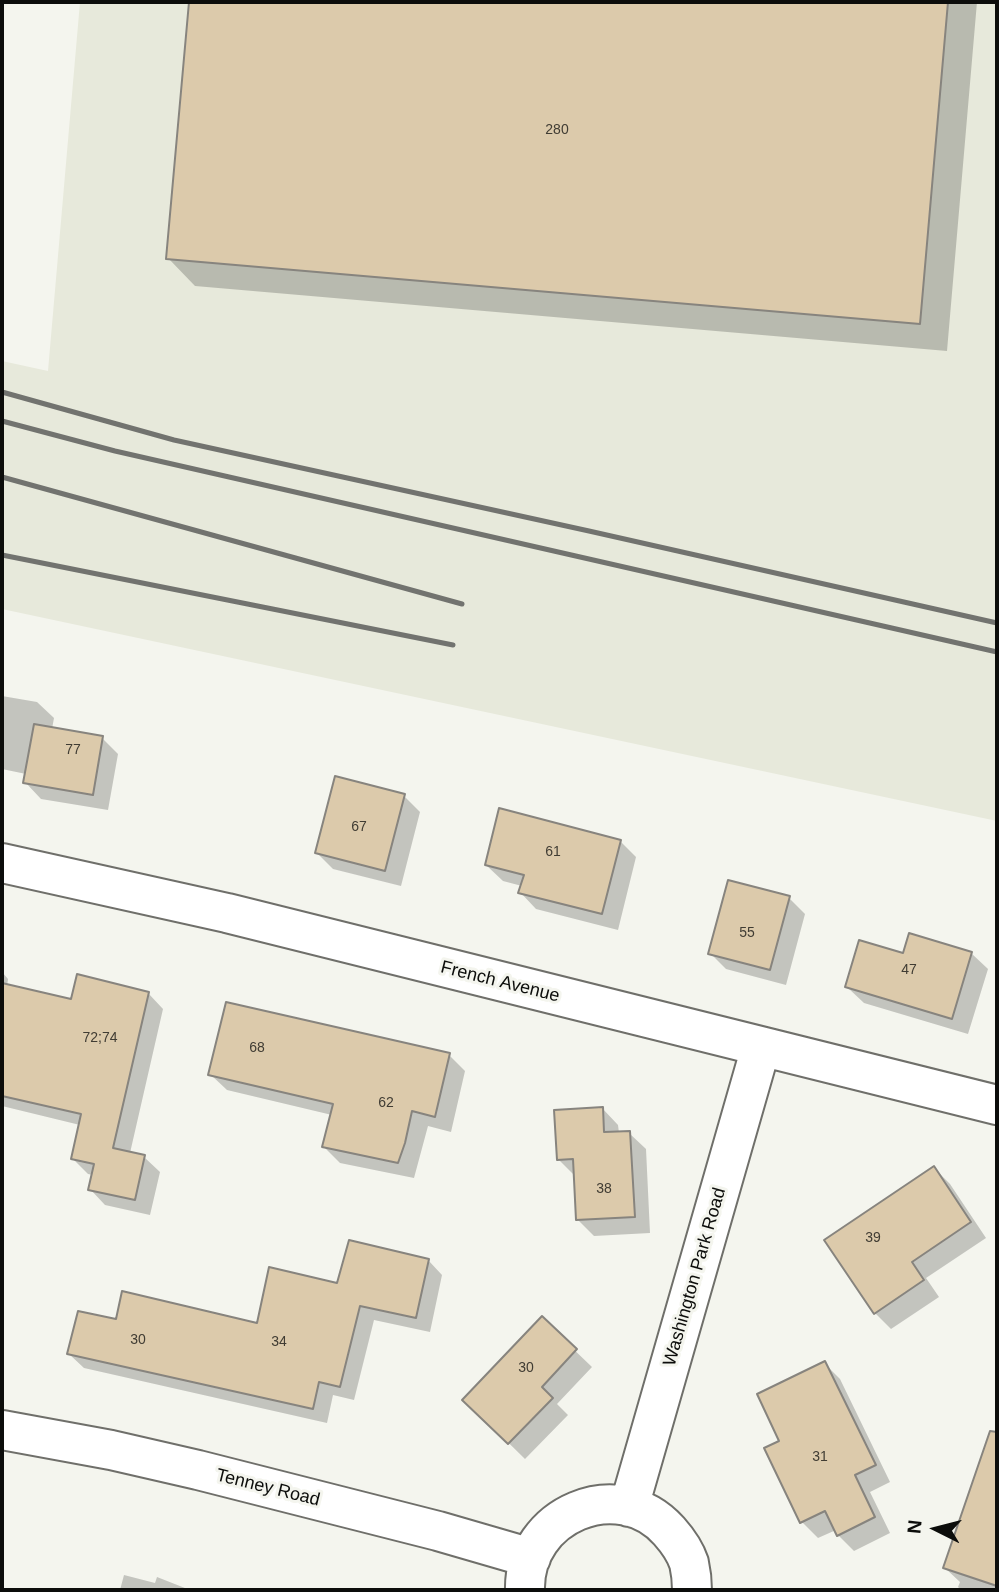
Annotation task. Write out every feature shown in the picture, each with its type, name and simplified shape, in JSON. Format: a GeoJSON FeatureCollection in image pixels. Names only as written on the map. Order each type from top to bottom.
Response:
{"type":"FeatureCollection","features":[{"type":"Feature","properties":{"kind":"street","name":"French Avenue"},"geometry":{"type":"LineString","coordinates":[[2,863],[227,913],[997,1105]]}},
{"type":"Feature","properties":{"kind":"street","name":"Washington Park Road"},"geometry":{"type":"LineString","coordinates":[[629,1507],[761,1047]]}},
{"type":"Feature","properties":{"kind":"street","name":"Tenney Road"},"geometry":{"type":"LineString","coordinates":[[2,1430],[111,1450],[198,1470],[438,1531],[528,1574],[538,1543],[561,1519],[573,1512],[601,1504],[629,1507],[654,1518],[675,1537],[688,1562],[692,1590]]}},
{"type":"Feature","properties":{"kind":"shaded area"},"geometry":{"type":"Polygon","coordinates":[[[80,2],[997,2],[997,821],[2,609],[2,361],[48,371],[80,2]]]}},
{"type":"Feature","properties":{"kind":"building"},"geometry":{"type":"Polygon","coordinates":[[[189,2],[948,2],[920,324],[166,259],[189,2]]]}},
{"type":"Feature","properties":{"kind":"building"},"geometry":{"type":"Polygon","coordinates":[[[34,724],[103,736],[93,795],[23,783],[34,724]]]}},
{"type":"Feature","properties":{"kind":"building"},"geometry":{"type":"Polygon","coordinates":[[[335,776],[405,794],[385,871],[315,853],[335,776]]]}},
{"type":"Feature","properties":{"kind":"building"},"geometry":{"type":"Polygon","coordinates":[[[499,808],[621,840],[602,914],[518,893],[524,875],[485,865],[499,808]]]}},
{"type":"Feature","properties":{"kind":"building"},"geometry":{"type":"Polygon","coordinates":[[[728,880],[790,896],[770,970],[708,954],[728,880]]]}},
{"type":"Feature","properties":{"kind":"building"},"geometry":{"type":"Polygon","coordinates":[[[909,933],[972,952],[952,1019],[845,987],[859,940],[903,953],[909,933]]]}},
{"type":"Feature","properties":{"kind":"building"},"geometry":{"type":"Polygon","coordinates":[[[77,974],[149,992],[113,1148],[145,1155],[135,1200],[88,1190],[94,1164],[71,1159],[81,1114],[2,1096],[2,983],[71,999],[77,974]]]}},
{"type":"Feature","properties":{"kind":"building"},"geometry":{"type":"Polygon","coordinates":[[[226,1002],[450,1053],[435,1117],[412,1111],[398,1163],[322,1147],[333,1104],[208,1075],[226,1002]]]}},
{"type":"Feature","properties":{"kind":"building"},"geometry":{"type":"Polygon","coordinates":[[[603,1107],[604,1132],[630,1131],[635,1217],[576,1220],[573,1159],[557,1160],[554,1110],[603,1107]]]}},
{"type":"Feature","properties":{"kind":"building"},"geometry":{"type":"Polygon","coordinates":[[[934,1166],[971,1222],[912,1262],[924,1280],[874,1314],[824,1240],[934,1166]]]}},
{"type":"Feature","properties":{"kind":"building"},"geometry":{"type":"Polygon","coordinates":[[[349,1240],[429,1259],[416,1318],[360,1306],[340,1387],[319,1382],[313,1409],[67,1354],[78,1311],[116,1319],[122,1291],[257,1323],[269,1267],[337,1283],[349,1240]]]}},
{"type":"Feature","properties":{"kind":"building"},"geometry":{"type":"Polygon","coordinates":[[[542,1316],[577,1349],[542,1387],[553,1398],[508,1444],[462,1400],[542,1316]]]}},
{"type":"Feature","properties":{"kind":"building"},"geometry":{"type":"Polygon","coordinates":[[[825,1361],[876,1465],[855,1475],[875,1517],[837,1536],[825,1511],[800,1523],[764,1448],[779,1441],[757,1394],[825,1361]]]}},
{"type":"Feature","properties":{"kind":"building"},"geometry":{"type":"Polygon","coordinates":[[[990,1431],[997,1432],[997,1586],[943,1568],[990,1431]]]}},
{"type":"Feature","properties":{"kind":"railway"},"geometry":{"type":"LineString","coordinates":[[2,392],[174,440],[997,623]]}},
{"type":"Feature","properties":{"kind":"railway"},"geometry":{"type":"LineString","coordinates":[[2,421],[115,451],[997,652]]}},
{"type":"Feature","properties":{"kind":"railway"},"geometry":{"type":"LineString","coordinates":[[2,477],[462,604]]}},
{"type":"Feature","properties":{"kind":"railway"},"geometry":{"type":"LineString","coordinates":[[2,555],[453,645]]}}]}
